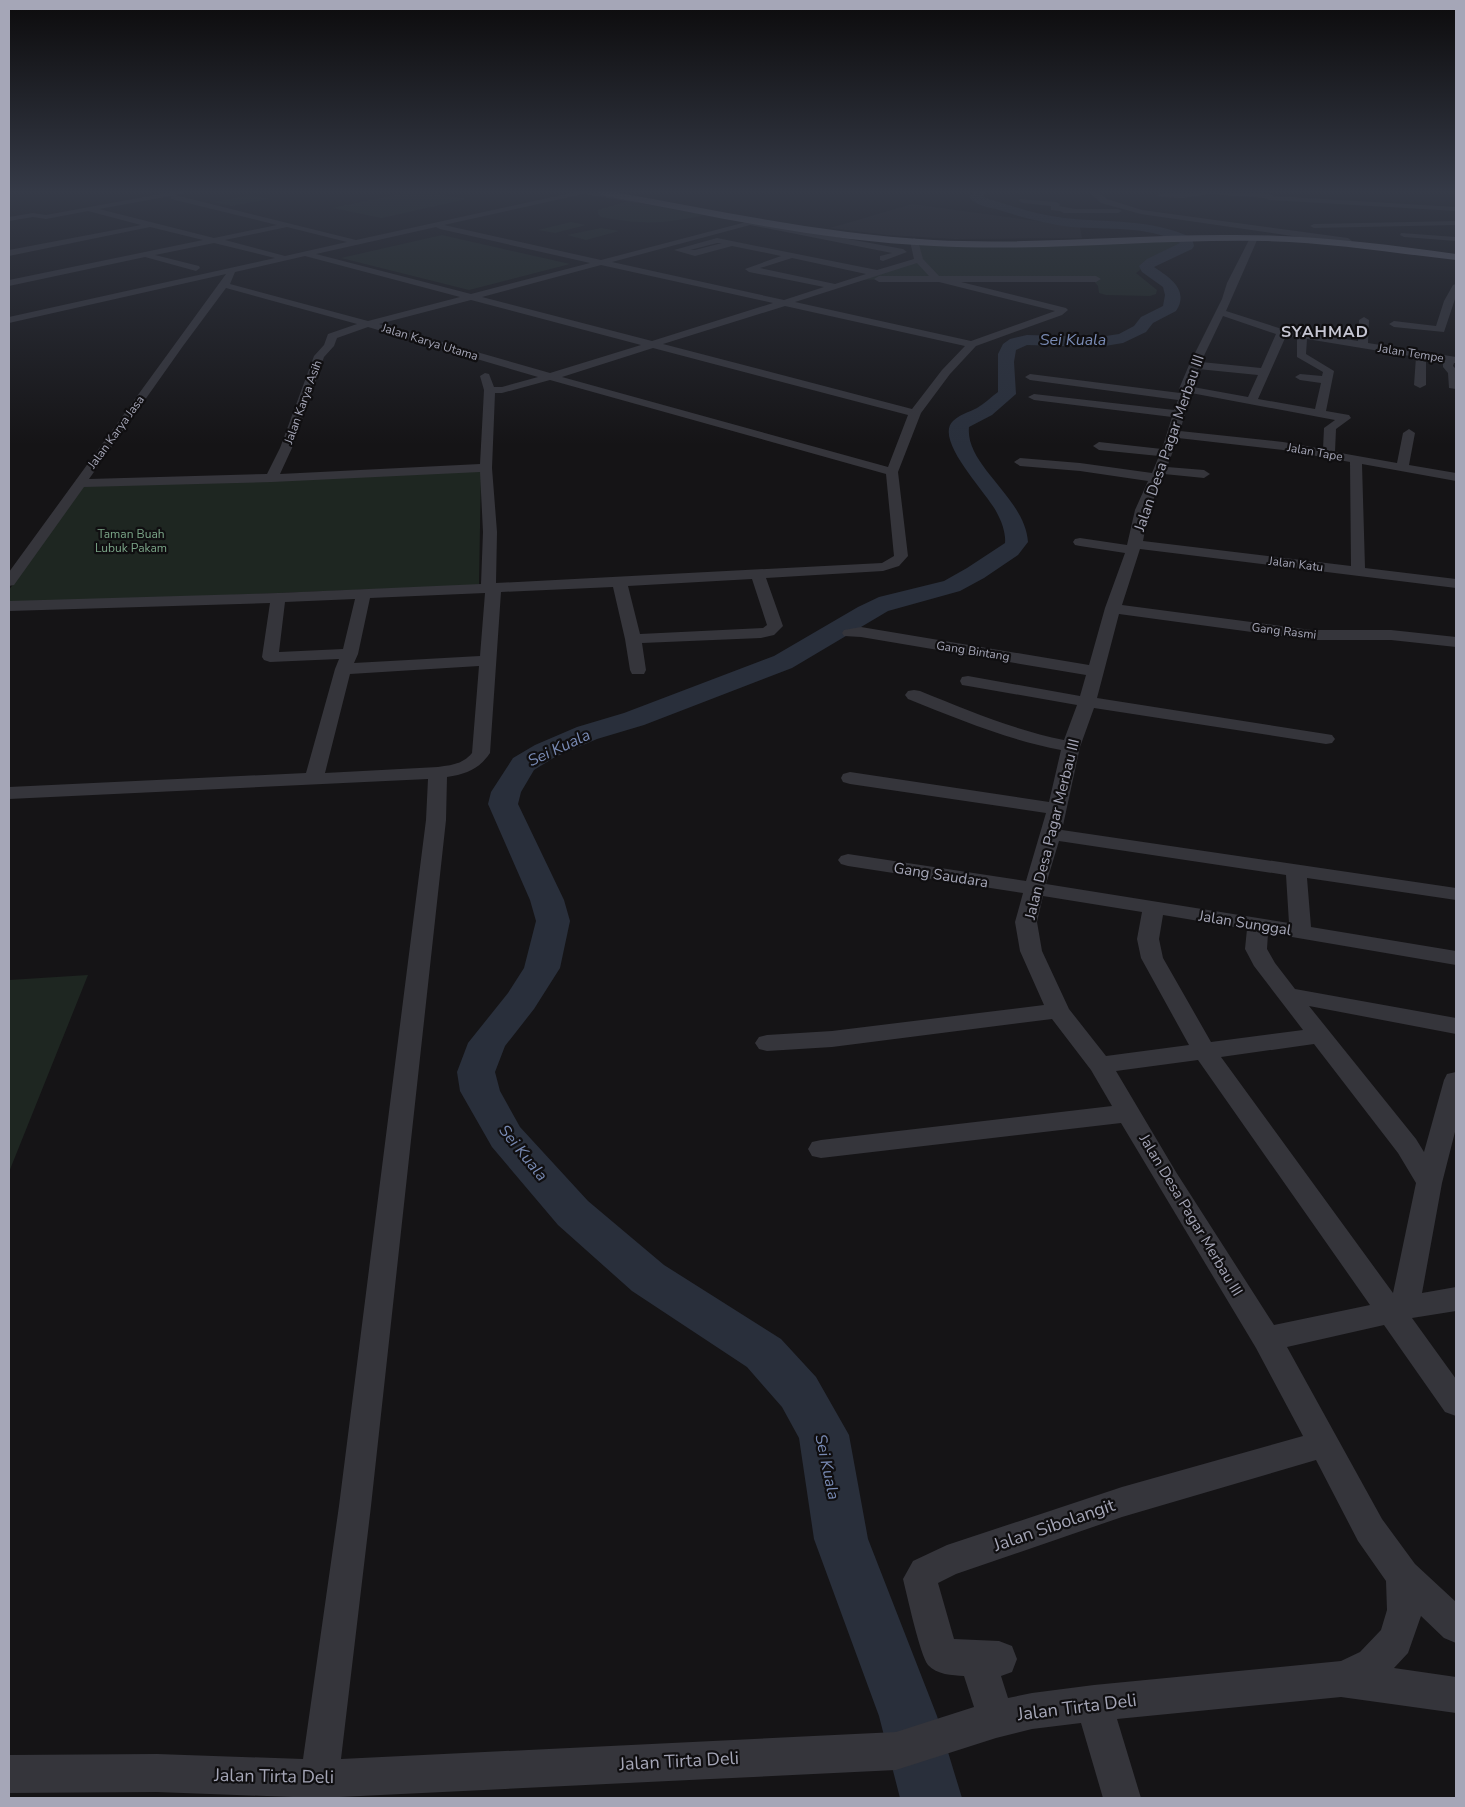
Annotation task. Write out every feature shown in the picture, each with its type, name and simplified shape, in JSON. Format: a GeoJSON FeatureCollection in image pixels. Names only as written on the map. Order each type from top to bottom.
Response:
{"type":"FeatureCollection","features":[{"type":"Feature","properties":{"kind":"street"},"geometry":{"type":"LineString","coordinates":[[9,283],[40,276]]}},
{"type":"Feature","properties":{"kind":"street"},"geometry":{"type":"LineString","coordinates":[[391,276],[915,413]]}},
{"type":"Feature","properties":{"kind":"street","name":"Jalan Karya Asih"},"geometry":{"type":"LineString","coordinates":[[272,478],[286,448],[319,356],[329,346],[332,336],[370,324],[552,276]]}},
{"type":"Feature","properties":{"kind":"street"},"geometry":{"type":"LineString","coordinates":[[664,276],[972,344]]}},
{"type":"Feature","properties":{"kind":"street"},"geometry":{"type":"LineString","coordinates":[[785,276],[833,286]]}},
{"type":"Feature","properties":{"kind":"street"},"geometry":{"type":"LineString","coordinates":[[817,283],[838,276]]}},
{"type":"Feature","properties":{"kind":"street"},"geometry":{"type":"LineString","coordinates":[[490,390],[502,390],[549,377],[833,286],[873,276]]}},
{"type":"Feature","properties":{"kind":"street"},"geometry":{"type":"LineString","coordinates":[[904,276],[1096,279]]}},
{"type":"Feature","properties":{"kind":"street","name":"Jalan Desa Pagar Merbau III"},"geometry":{"type":"LineString","coordinates":[[1236,276],[1229,288],[1227,299],[1194,365],[1172,433],[1142,510],[1133,547],[1072,747],[1051,834],[1026,922],[1031,951],[1058,1010],[1100,1065],[1167,1179],[1267,1339],[1370,1530],[1403,1576],[1456,1626]]}},
{"type":"Feature","properties":{"kind":"street"},"geometry":{"type":"LineString","coordinates":[[9,320],[229,277]]}},
{"type":"Feature","properties":{"kind":"street","name":"Jalan Karya Utama"},"geometry":{"type":"LineString","coordinates":[[229,277],[370,324],[491,361],[892,472]]}},
{"type":"Feature","properties":{"kind":"street","name":"Jalan Karya Jasa"},"geometry":{"type":"LineString","coordinates":[[9,582],[229,277]]}},
{"type":"Feature","properties":{"kind":"street"},"geometry":{"type":"LineString","coordinates":[[9,606],[278,598],[883,567],[899,560],[901,556],[892,472],[915,413],[946,372],[972,344],[1063,310],[935,278]]}},
{"type":"Feature","properties":{"kind":"street"},"geometry":{"type":"LineString","coordinates":[[1394,324],[1435,331],[1440,330],[1449,301],[1456,287]]}},
{"type":"Feature","properties":{"kind":"street"},"geometry":{"type":"LineString","coordinates":[[29,307],[45,312]]}},
{"type":"Feature","properties":{"kind":"street","name":"Jalan Tempe"},"geometry":{"type":"LineString","coordinates":[[1219,315],[1261,327],[1277,341],[1301,333],[1453,359]]}},
{"type":"Feature","properties":{"kind":"street"},"geometry":{"type":"LineString","coordinates":[[1363,345],[1364,320]]}},
{"type":"Feature","properties":{"kind":"street"},"geometry":{"type":"LineString","coordinates":[[1301,333],[1301,352]]}},
{"type":"Feature","properties":{"kind":"street"},"geometry":{"type":"LineString","coordinates":[[1252,400],[1277,341],[1301,352],[1303,356],[1328,370],[1320,412]]}},
{"type":"Feature","properties":{"kind":"street"},"geometry":{"type":"LineString","coordinates":[[1420,385],[1421,354]]}},
{"type":"Feature","properties":{"kind":"street"},"geometry":{"type":"LineString","coordinates":[[1453,359],[1448,367],[1453,372],[1453,386]]}},
{"type":"Feature","properties":{"kind":"street"},"geometry":{"type":"LineString","coordinates":[[9,792],[438,774],[465,769],[475,762],[481,753],[487,661],[494,598],[493,592],[488,587],[490,532],[486,468],[490,390],[485,378],[485,366],[491,361]]}},
{"type":"Feature","properties":{"kind":"street"},"geometry":{"type":"LineString","coordinates":[[1194,365],[1265,372]]}},
{"type":"Feature","properties":{"kind":"street"},"geometry":{"type":"LineString","coordinates":[[1030,377],[1172,433],[1204,474]]}},
{"type":"Feature","properties":{"kind":"street"},"geometry":{"type":"LineString","coordinates":[[1300,377],[1327,380]]}},
{"type":"Feature","properties":{"kind":"street"},"geometry":{"type":"LineString","coordinates":[[1020,462],[1080,468],[1172,433],[1223,396],[1229,382]]}},
{"type":"Feature","properties":{"kind":"street"},"geometry":{"type":"LineString","coordinates":[[1223,396],[1345,418],[1330,428],[1329,454]]}},
{"type":"Feature","properties":{"kind":"street"},"geometry":{"type":"LineString","coordinates":[[1034,397],[1172,433]]}},
{"type":"Feature","properties":{"kind":"street"},"geometry":{"type":"LineString","coordinates":[[1099,446],[1172,433]]}},
{"type":"Feature","properties":{"kind":"street","name":"Jalan Tape"},"geometry":{"type":"LineString","coordinates":[[1172,433],[1283,446],[1456,477]]}},
{"type":"Feature","properties":{"kind":"street"},"geometry":{"type":"LineString","coordinates":[[1402,467],[1409,433]]}},
{"type":"Feature","properties":{"kind":"street"},"geometry":{"type":"LineString","coordinates":[[1356,458],[1358,571]]}},
{"type":"Feature","properties":{"kind":"street"},"geometry":{"type":"LineString","coordinates":[[80,483],[272,478],[486,468]]}},
{"type":"Feature","properties":{"kind":"street","name":"Jalan Katu"},"geometry":{"type":"LineString","coordinates":[[1080,542],[1358,571],[1456,584]]}},
{"type":"Feature","properties":{"kind":"street"},"geometry":{"type":"LineString","coordinates":[[633,639],[760,633],[773,629],[775,626],[756,573]]}},
{"type":"Feature","properties":{"kind":"street"},"geometry":{"type":"LineString","coordinates":[[619,582],[633,639],[638,670]]}},
{"type":"Feature","properties":{"kind":"street"},"geometry":{"type":"LineString","coordinates":[[314,780],[364,593]]}},
{"type":"Feature","properties":{"kind":"street"},"geometry":{"type":"LineString","coordinates":[[278,598],[270,657],[347,661],[487,661]]}},
{"type":"Feature","properties":{"kind":"street","name":"Gang Rasmi"},"geometry":{"type":"LineString","coordinates":[[1113,608],[1311,635],[1400,636],[1456,642]]}},
{"type":"Feature","properties":{"kind":"street","name":"Gang Bintang"},"geometry":{"type":"LineString","coordinates":[[850,633],[861,632],[1095,671]]}},
{"type":"Feature","properties":{"kind":"street"},"geometry":{"type":"LineString","coordinates":[[968,681],[1087,702],[1326,739]]}},
{"type":"Feature","properties":{"kind":"street"},"geometry":{"type":"LineString","coordinates":[[914,695],[1036,740],[1072,747]]}},
{"type":"Feature","properties":{"kind":"street"},"geometry":{"type":"LineString","coordinates":[[319,1779],[356,1496],[436,820],[438,774]]}},
{"type":"Feature","properties":{"kind":"street"},"geometry":{"type":"LineString","coordinates":[[850,778],[1057,809]]}},
{"type":"Feature","properties":{"kind":"street"},"geometry":{"type":"LineString","coordinates":[[1051,834],[1456,894]]}},
{"type":"Feature","properties":{"kind":"street","name":"Gang Saudara"},"geometry":{"type":"LineString","coordinates":[[848,860],[1034,889]]}},
{"type":"Feature","properties":{"kind":"street"},"geometry":{"type":"LineString","coordinates":[[1296,870],[1300,932]]}},
{"type":"Feature","properties":{"kind":"street","name":"Jalan Sunggal"},"geometry":{"type":"LineString","coordinates":[[1034,889],[1357,940],[1456,958]]}},
{"type":"Feature","properties":{"kind":"street"},"geometry":{"type":"LineString","coordinates":[[1153,908],[1148,940],[1152,958],[1205,1052],[1398,1309],[1456,1403]]}},
{"type":"Feature","properties":{"kind":"street"},"geometry":{"type":"LineString","coordinates":[[1258,925],[1256,949],[1260,958],[1407,1146],[1429,1182]]}},
{"type":"Feature","properties":{"kind":"street"},"geometry":{"type":"LineString","coordinates":[[1289,995],[1456,1026]]}},
{"type":"Feature","properties":{"kind":"street"},"geometry":{"type":"LineString","coordinates":[[767,1043],[861,1035],[1058,1010]]}},
{"type":"Feature","properties":{"kind":"street"},"geometry":{"type":"LineString","coordinates":[[1100,1065],[1321,1035]]}},
{"type":"Feature","properties":{"kind":"street"},"geometry":{"type":"LineString","coordinates":[[1398,1309],[1456,1080]]}},
{"type":"Feature","properties":{"kind":"street"},"geometry":{"type":"LineString","coordinates":[[821,1149],[1129,1113]]}},
{"type":"Feature","properties":{"kind":"street"},"geometry":{"type":"LineString","coordinates":[[1267,1339],[1398,1309],[1456,1299]]}},
{"type":"Feature","properties":{"kind":"street","name":"Jalan Sibolangit"},"geometry":{"type":"LineString","coordinates":[[990,1720],[988,1659],[947,1656],[940,1652],[920,1579],[926,1572],[947,1561],[1122,1502],[1324,1444]]}},
{"type":"Feature","properties":{"kind":"street","name":"Jalan Tirta Deli"},"geometry":{"type":"LineString","coordinates":[[1341,1679],[1373,1664],[1394,1641],[1405,1610],[1403,1576]]}},
{"type":"Feature","properties":{"kind":"street","name":"Jalan Tirta Deli"},"geometry":{"type":"LineString","coordinates":[[9,1774],[157,1773],[319,1779],[896,1751],[990,1720],[1032,1711],[1094,1703],[1341,1679],[1456,1695]]}},
{"type":"Feature","properties":{"kind":"street"},"geometry":{"type":"LineString","coordinates":[[1094,1703],[1122,1798]]}},
{"type":"Feature","properties":{"kind":"green space"},"geometry":{"type":"Polygon","coordinates":[[[414,276],[522,276],[469,290],[414,276]]]}},
{"type":"Feature","properties":{"kind":"green space"},"geometry":{"type":"Polygon","coordinates":[[[865,276],[1140,276],[1157,290],[1156,294],[1150,296],[1106,295],[1099,293],[1098,286],[1092,279],[937,278],[854,280],[865,276]]]}},
{"type":"Feature","properties":{"kind":"green space","name":"Taman Buah Lubuk Pakam"},"geometry":{"type":"Polygon","coordinates":[[[481,470],[479,585],[9,604],[9,590],[83,484],[481,470]]]}},
{"type":"Feature","properties":{"kind":"green space"},"geometry":{"type":"Polygon","coordinates":[[[88,975],[9,1172],[9,980],[88,975]]]}},
{"type":"Feature","properties":{"kind":"waterway","name":"Sei Kuala"},"geometry":{"type":"LineString","coordinates":[[931,1798],[908,1716],[841,1539],[824,1435],[799,1392],[764,1353],[648,1278],[573,1213],[506,1137],[480,1091],[476,1072],[487,1043],[521,1001],[542,968],[553,921],[547,900],[503,804],[506,792],[523,764],[545,751],[587,733],[634,719],[783,662],[866,612],[888,603],[952,586],[976,573],[1015,546],[1017,539],[1009,514],[962,448],[959,436],[960,424],[985,411],[1007,394],[1006,354],[1009,348],[1016,343],[1027,340],[1099,342],[1123,338],[1140,329],[1147,320],[1171,308],[1173,295],[1171,287],[1158,276]]}},
{"type":"Feature","properties":{"kind":"district","name":"SYAHMAD"},"geometry":{"type":"Point","coordinates":[1325,332]}}]}
